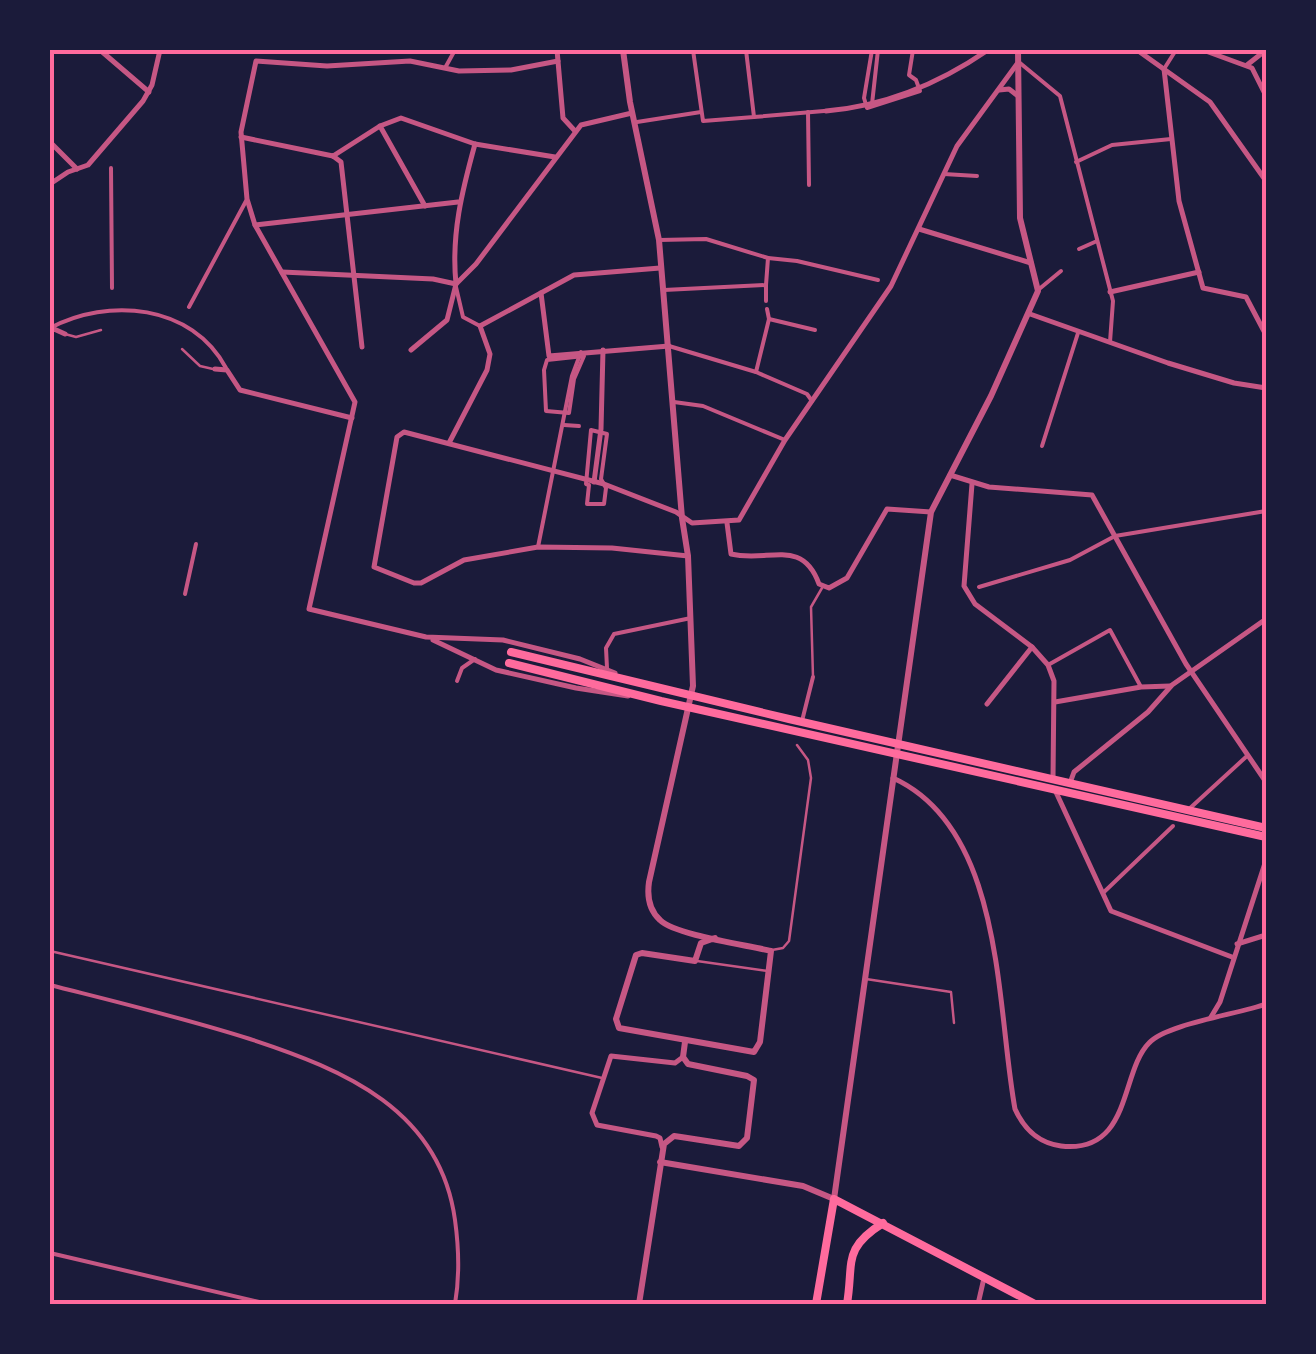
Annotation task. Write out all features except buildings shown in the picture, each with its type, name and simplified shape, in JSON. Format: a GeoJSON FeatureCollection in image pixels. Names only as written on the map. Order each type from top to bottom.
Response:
{"type":"FeatureCollection","features":[{"type":"Feature","properties":{"kind":"main road"},"geometry":{"type":"LineString","coordinates":[[511,652],[1266,828]]}},
{"type":"Feature","properties":{"kind":"main road"},"geometry":{"type":"LineString","coordinates":[[509,663],[787,730],[1266,837]]}},
{"type":"Feature","properties":{"kind":"main road"},"geometry":{"type":"LineString","coordinates":[[816,1304],[834,1198],[1035,1304]]}},
{"type":"Feature","properties":{"kind":"main road"},"geometry":{"type":"LineString","coordinates":[[847,1304],[850,1258],[857,1242],[882,1223]]}},
{"type":"Feature","properties":{"kind":"street"},"geometry":{"type":"LineString","coordinates":[[100,50],[149,92]]}},
{"type":"Feature","properties":{"kind":"street"},"geometry":{"type":"LineString","coordinates":[[50,184],[88,164],[149,92],[160,50]]}},
{"type":"Feature","properties":{"kind":"street"},"geometry":{"type":"LineString","coordinates":[[258,50],[241,137],[255,225],[355,402],[310,604],[312,612],[426,637],[503,640],[580,659],[666,690]]}},
{"type":"Feature","properties":{"kind":"street"},"geometry":{"type":"LineString","coordinates":[[445,68],[455,50]]}},
{"type":"Feature","properties":{"kind":"street"},"geometry":{"type":"LineString","coordinates":[[557,50],[564,121],[575,131]]}},
{"type":"Feature","properties":{"kind":"street"},"geometry":{"type":"LineString","coordinates":[[623,50],[662,268],[691,618],[691,695],[648,898],[662,923],[771,950],[757,1050],[748,1052],[623,1030],[616,1019],[636,955],[696,960],[695,939],[682,930]]}},
{"type":"Feature","properties":{"kind":"street"},"geometry":{"type":"LineString","coordinates":[[693,50],[702,121],[868,106],[950,76],[988,50]]}},
{"type":"Feature","properties":{"kind":"street"},"geometry":{"type":"LineString","coordinates":[[746,50],[754,117]]}},
{"type":"Feature","properties":{"kind":"street"},"geometry":{"type":"LineString","coordinates":[[868,106],[875,50]]}},
{"type":"Feature","properties":{"kind":"street"},"geometry":{"type":"LineString","coordinates":[[914,50],[910,75],[918,87]]}},
{"type":"Feature","properties":{"kind":"street"},"geometry":{"type":"LineString","coordinates":[[1018,50],[1020,218],[1038,291]]}},
{"type":"Feature","properties":{"kind":"street"},"geometry":{"type":"LineString","coordinates":[[1138,50],[1210,102],[1266,180]]}},
{"type":"Feature","properties":{"kind":"street"},"geometry":{"type":"LineString","coordinates":[[1176,50],[1164,68],[1178,201],[1203,288],[1246,297],[1266,335]]}},
{"type":"Feature","properties":{"kind":"street"},"geometry":{"type":"LineString","coordinates":[[1203,50],[1247,65],[1256,72],[1266,96]]}},
{"type":"Feature","properties":{"kind":"street"},"geometry":{"type":"LineString","coordinates":[[1247,65],[1266,50]]}},
{"type":"Feature","properties":{"kind":"street"},"geometry":{"type":"LineString","coordinates":[[256,61],[326,66],[410,62],[505,71],[558,61]]}},
{"type":"Feature","properties":{"kind":"street"},"geometry":{"type":"LineString","coordinates":[[688,556],[612,548],[538,547],[464,560],[414,583],[374,567],[398,437],[404,432],[604,484],[676,512],[692,523],[738,520],[785,440],[891,286],[956,146],[1018,62]]}},
{"type":"Feature","properties":{"kind":"street"},"geometry":{"type":"LineString","coordinates":[[1018,62],[1060,96],[1110,292],[1110,342]]}},
{"type":"Feature","properties":{"kind":"street"},"geometry":{"type":"LineString","coordinates":[[998,91],[1010,90],[1018,96]]}},
{"type":"Feature","properties":{"kind":"street"},"geometry":{"type":"LineString","coordinates":[[412,350],[447,320],[456,284],[476,264],[581,124],[634,112]]}},
{"type":"Feature","properties":{"kind":"street"},"geometry":{"type":"LineString","coordinates":[[636,122],[701,112]]}},
{"type":"Feature","properties":{"kind":"street"},"geometry":{"type":"LineString","coordinates":[[808,112],[808,186]]}},
{"type":"Feature","properties":{"kind":"street"},"geometry":{"type":"LineString","coordinates":[[334,156],[380,126],[401,118],[476,144],[556,158]]}},
{"type":"Feature","properties":{"kind":"street"},"geometry":{"type":"LineString","coordinates":[[380,126],[425,206]]}},
{"type":"Feature","properties":{"kind":"street"},"geometry":{"type":"LineString","coordinates":[[241,137],[334,156],[341,162],[362,348]]}},
{"type":"Feature","properties":{"kind":"street"},"geometry":{"type":"LineString","coordinates":[[1076,162],[1112,145],[1171,139]]}},
{"type":"Feature","properties":{"kind":"street"},"geometry":{"type":"LineString","coordinates":[[50,142],[77,168]]}},
{"type":"Feature","properties":{"kind":"street"},"geometry":{"type":"LineString","coordinates":[[450,444],[487,370],[490,354],[480,326],[463,317],[454,259],[458,202],[476,144]]}},
{"type":"Feature","properties":{"kind":"street"},"geometry":{"type":"LineString","coordinates":[[111,168],[112,288]]}},
{"type":"Feature","properties":{"kind":"street"},"geometry":{"type":"LineString","coordinates":[[944,174],[977,176]]}},
{"type":"Feature","properties":{"kind":"street"},"geometry":{"type":"LineString","coordinates":[[189,307],[248,199]]}},
{"type":"Feature","properties":{"kind":"street"},"geometry":{"type":"LineString","coordinates":[[255,225],[458,202]]}},
{"type":"Feature","properties":{"kind":"street"},"geometry":{"type":"LineString","coordinates":[[919,229],[1032,263]]}},
{"type":"Feature","properties":{"kind":"street"},"geometry":{"type":"LineString","coordinates":[[658,240],[706,240],[891,286]]}},
{"type":"Feature","properties":{"kind":"street"},"geometry":{"type":"LineString","coordinates":[[1079,249],[1097,241]]}},
{"type":"Feature","properties":{"kind":"street"},"geometry":{"type":"LineString","coordinates":[[766,300],[768,258]]}},
{"type":"Feature","properties":{"kind":"street"},"geometry":{"type":"LineString","coordinates":[[480,326],[574,275],[662,268]]}},
{"type":"Feature","properties":{"kind":"street"},"geometry":{"type":"LineString","coordinates":[[660,1162],[803,1186],[834,1198],[931,512],[1038,291],[1062,271]]}},
{"type":"Feature","properties":{"kind":"street"},"geometry":{"type":"LineString","coordinates":[[282,272],[433,279],[456,284]]}},
{"type":"Feature","properties":{"kind":"street"},"geometry":{"type":"LineString","coordinates":[[1110,292],[1199,272]]}},
{"type":"Feature","properties":{"kind":"street"},"geometry":{"type":"LineString","coordinates":[[664,290],[766,285]]}},
{"type":"Feature","properties":{"kind":"street"},"geometry":{"type":"LineString","coordinates":[[541,293],[549,356],[580,354]]}},
{"type":"Feature","properties":{"kind":"street"},"geometry":{"type":"LineString","coordinates":[[50,330],[88,312],[112,308],[145,312],[198,335],[240,390],[352,418]]}},
{"type":"Feature","properties":{"kind":"street"},"geometry":{"type":"LineString","coordinates":[[756,372],[769,319],[766,309]]}},
{"type":"Feature","properties":{"kind":"street"},"geometry":{"type":"LineString","coordinates":[[1030,314],[1217,378],[1266,388]]}},
{"type":"Feature","properties":{"kind":"street"},"geometry":{"type":"LineString","coordinates":[[769,319],[815,330]]}},
{"type":"Feature","properties":{"kind":"street"},"geometry":{"type":"LineString","coordinates":[[50,330],[66,334]]}},
{"type":"Feature","properties":{"kind":"street"},"geometry":{"type":"LineString","coordinates":[[1042,446],[1078,333]]}},
{"type":"Feature","properties":{"kind":"street"},"geometry":{"type":"LineString","coordinates":[[566,414],[546,410],[544,370],[548,360],[603,350],[669,346],[756,372],[807,394],[812,401]]}},
{"type":"Feature","properties":{"kind":"street"},"geometry":{"type":"LineString","coordinates":[[592,428],[601,430],[607,434],[602,479],[604,504],[587,504],[601,430],[603,350]]}},
{"type":"Feature","properties":{"kind":"street"},"geometry":{"type":"LineString","coordinates":[[538,547],[572,376],[580,354]]}},
{"type":"Feature","properties":{"kind":"street"},"geometry":{"type":"LineString","coordinates":[[214,369],[227,370]]}},
{"type":"Feature","properties":{"kind":"street"},"geometry":{"type":"LineString","coordinates":[[227,370],[232,380],[230,391]]}},
{"type":"Feature","properties":{"kind":"street"},"geometry":{"type":"LineString","coordinates":[[674,402],[703,406],[785,440]]}},
{"type":"Feature","properties":{"kind":"street"},"geometry":{"type":"LineString","coordinates":[[564,425],[579,426]]}},
{"type":"Feature","properties":{"kind":"street"},"geometry":{"type":"LineString","coordinates":[[950,475],[972,484],[1092,496],[1192,674],[1266,782]]}},
{"type":"Feature","properties":{"kind":"street"},"geometry":{"type":"LineString","coordinates":[[972,484],[964,586],[975,604],[1032,647],[1048,665],[1055,702],[1053,779]]}},
{"type":"Feature","properties":{"kind":"street"},"geometry":{"type":"LineString","coordinates":[[727,523],[728,550],[736,556],[796,556],[808,562],[823,587],[836,586],[846,578],[890,507],[931,512]]}},
{"type":"Feature","properties":{"kind":"street"},"geometry":{"type":"LineString","coordinates":[[979,587],[1070,560],[1115,536],[1266,511]]}},
{"type":"Feature","properties":{"kind":"street"},"geometry":{"type":"LineString","coordinates":[[186,594],[196,544]]}},
{"type":"Feature","properties":{"kind":"street"},"geometry":{"type":"LineString","coordinates":[[608,671],[605,655],[614,634],[691,618]]}},
{"type":"Feature","properties":{"kind":"street"},"geometry":{"type":"LineString","coordinates":[[1070,783],[1074,772],[1148,712],[1172,685],[1266,619]]}},
{"type":"Feature","properties":{"kind":"street"},"geometry":{"type":"LineString","coordinates":[[1048,665],[1110,630],[1140,687]]}},
{"type":"Feature","properties":{"kind":"street"},"geometry":{"type":"LineString","coordinates":[[426,637],[496,670],[661,701]]}},
{"type":"Feature","properties":{"kind":"street"},"geometry":{"type":"LineString","coordinates":[[987,704],[1032,647]]}},
{"type":"Feature","properties":{"kind":"street"},"geometry":{"type":"LineString","coordinates":[[458,681],[462,668],[475,659]]}},
{"type":"Feature","properties":{"kind":"street"},"geometry":{"type":"LineString","coordinates":[[798,738],[813,677]]}},
{"type":"Feature","properties":{"kind":"street"},"geometry":{"type":"LineString","coordinates":[[1055,702],[1172,685]]}},
{"type":"Feature","properties":{"kind":"street"},"geometry":{"type":"LineString","coordinates":[[1188,810],[1247,756]]}},
{"type":"Feature","properties":{"kind":"street"},"geometry":{"type":"LineString","coordinates":[[893,778],[923,794],[942,816],[971,867],[984,902],[1009,1080],[1020,1120],[1036,1138],[1050,1144],[1083,1144],[1110,1127],[1147,1044],[1158,1036],[1211,1017],[1233,1016],[1266,1004]]}},
{"type":"Feature","properties":{"kind":"street"},"geometry":{"type":"LineString","coordinates":[[1055,790],[1111,911],[1232,958]]}},
{"type":"Feature","properties":{"kind":"street"},"geometry":{"type":"LineString","coordinates":[[1103,894],[1173,826]]}},
{"type":"Feature","properties":{"kind":"street"},"geometry":{"type":"LineString","coordinates":[[1211,1017],[1220,1002],[1266,860]]}},
{"type":"Feature","properties":{"kind":"street"},"geometry":{"type":"LineString","coordinates":[[1237,944],[1266,935]]}},
{"type":"Feature","properties":{"kind":"street"},"geometry":{"type":"LineString","coordinates":[[698,948],[715,938]]}},
{"type":"Feature","properties":{"kind":"street"},"geometry":{"type":"LineString","coordinates":[[50,985],[190,1021],[296,1054],[321,1064],[395,1108],[426,1142],[448,1184],[460,1260],[455,1304]]}},
{"type":"Feature","properties":{"kind":"street"},"geometry":{"type":"LineString","coordinates":[[662,1150],[656,1136],[601,1127],[594,1122],[592,1113],[608,1060],[615,1054],[674,1063],[683,1057],[685,1042]]}},
{"type":"Feature","properties":{"kind":"street"},"geometry":{"type":"LineString","coordinates":[[638,1304],[664,1144],[674,1136],[739,1146],[747,1138],[754,1080],[692,1066],[683,1057]]}},
{"type":"Feature","properties":{"kind":"street"},"geometry":{"type":"LineString","coordinates":[[50,1253],[268,1304]]}},
{"type":"Feature","properties":{"kind":"street"},"geometry":{"type":"LineString","coordinates":[[978,1304],[984,1276]]}},
{"type":"Feature","properties":{"kind":"lane"},"geometry":{"type":"LineString","coordinates":[[66,334],[76,337],[101,330]]}},
{"type":"Feature","properties":{"kind":"lane"},"geometry":{"type":"LineString","coordinates":[[182,349],[204,368],[214,369]]}},
{"type":"Feature","properties":{"kind":"lane"},"geometry":{"type":"LineString","coordinates":[[813,677],[811,607],[823,587]]}},
{"type":"Feature","properties":{"kind":"lane"},"geometry":{"type":"LineString","coordinates":[[771,950],[783,948],[789,941],[811,778],[808,760],[797,746]]}},
{"type":"Feature","properties":{"kind":"lane"},"geometry":{"type":"LineString","coordinates":[[50,951],[602,1078]]}},
{"type":"Feature","properties":{"kind":"lane"},"geometry":{"type":"LineString","coordinates":[[696,960],[769,972]]}},
{"type":"Feature","properties":{"kind":"lane"},"geometry":{"type":"LineString","coordinates":[[865,979],[951,992],[954,1023]]}}]}
